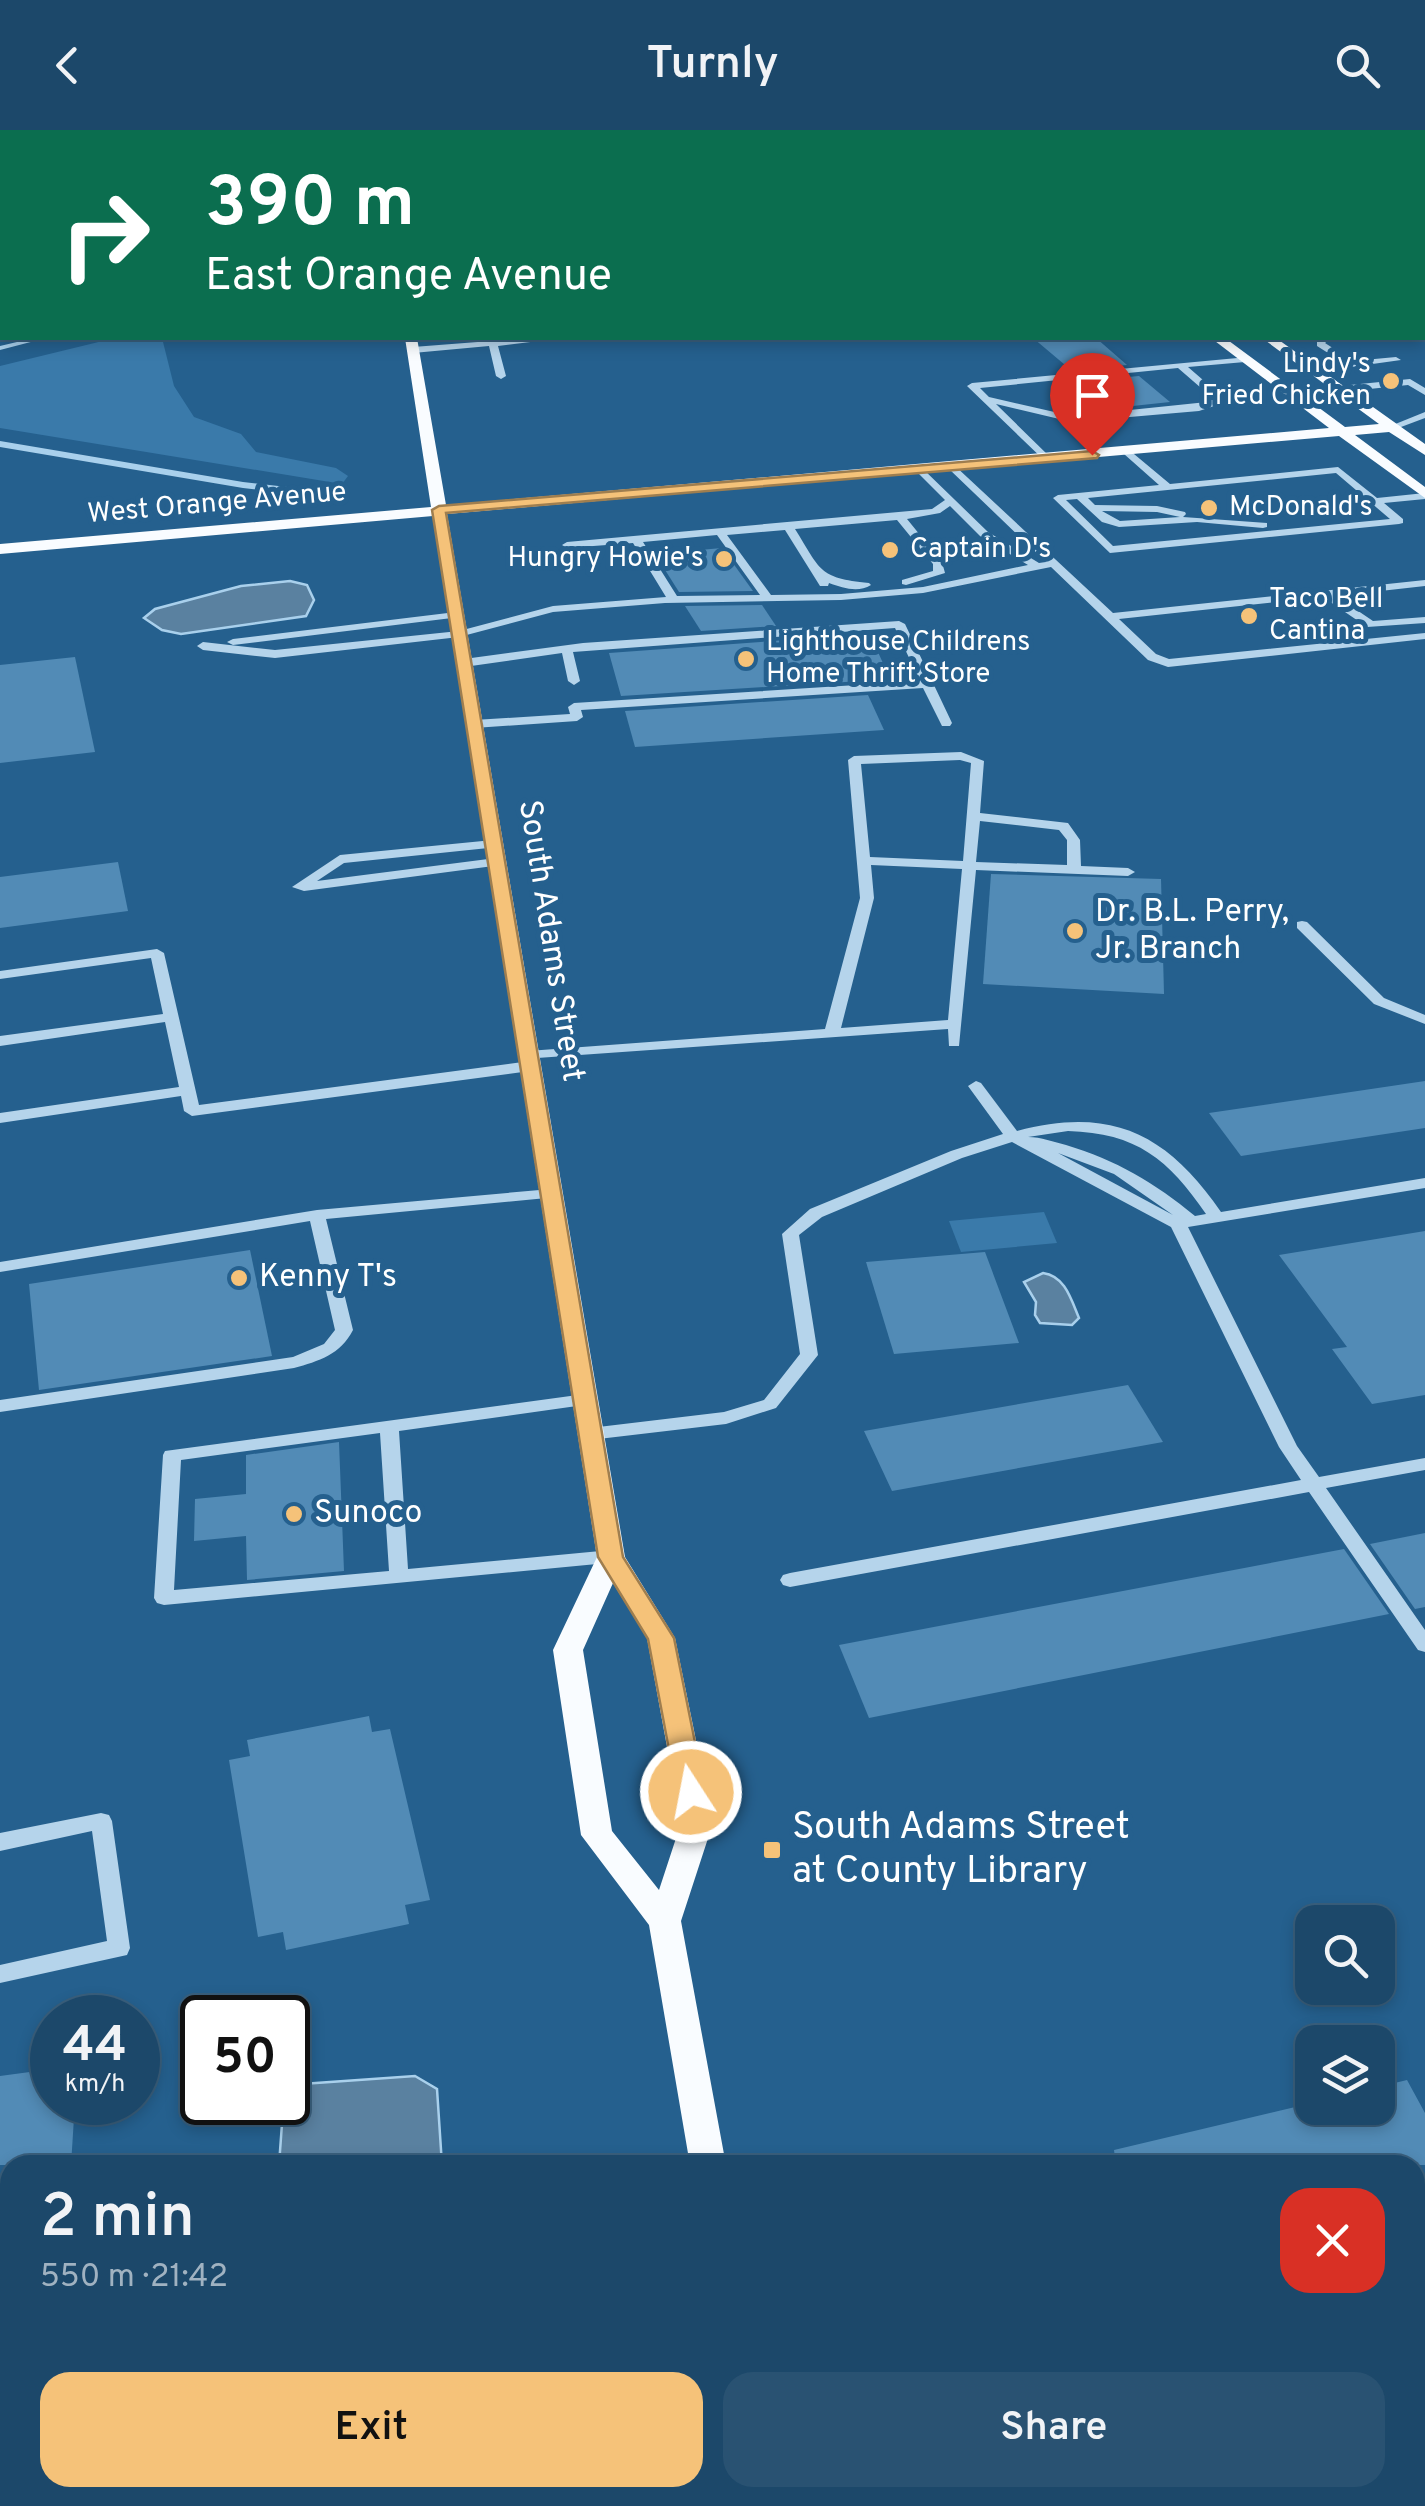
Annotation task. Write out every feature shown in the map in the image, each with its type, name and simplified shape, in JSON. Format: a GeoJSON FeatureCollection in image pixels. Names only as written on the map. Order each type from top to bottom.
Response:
{"type":"FeatureCollection","features":[{"type":"Feature","properties":{"kind":"main road"},"geometry":{"type":"LineString","coordinates":[[1220,340],[1425,495]]}},
{"type":"Feature","properties":{"kind":"main road"},"geometry":{"type":"LineString","coordinates":[[1271,340],[1425,450]]}},
{"type":"Feature","properties":{"kind":"main road","name":"South Adams Street"},"geometry":{"type":"LineString","coordinates":[[412,344],[610,1557],[661,1638],[697,1823],[665,1921],[706,2155]]}},
{"type":"Feature","properties":{"kind":"main road","name":"West Orange Avenue"},"geometry":{"type":"LineString","coordinates":[[0,550],[1393,427]]}},
{"type":"Feature","properties":{"kind":"main road","name":"South Adams Street"},"geometry":{"type":"LineString","coordinates":[[610,1557],[568,1650],[597,1835],[665,1921]]}},
{"type":"Feature","properties":{"kind":"street"},"geometry":{"type":"LineString","coordinates":[[412,344],[532,340]]}},
{"type":"Feature","properties":{"kind":"street"},"geometry":{"type":"LineString","coordinates":[[1320,340],[1320,344],[1351,364],[1396,360]]}},
{"type":"Feature","properties":{"kind":"street"},"geometry":{"type":"LineString","coordinates":[[492,343],[501,376]]}},
{"type":"Feature","properties":{"kind":"street"},"geometry":{"type":"LineString","coordinates":[[1046,459],[972,386],[1245,359]]}},
{"type":"Feature","properties":{"kind":"street"},"geometry":{"type":"LineString","coordinates":[[1305,364],[1345,360]]}},
{"type":"Feature","properties":{"kind":"street"},"geometry":{"type":"LineString","coordinates":[[984,398],[1072,419],[1212,404],[1213,393],[1180,365]]}},
{"type":"Feature","properties":{"kind":"street"},"geometry":{"type":"LineString","coordinates":[[1340,389],[1410,382],[1425,392]]}},
{"type":"Feature","properties":{"kind":"street"},"geometry":{"type":"LineString","coordinates":[[1393,427],[1425,415]]}},
{"type":"Feature","properties":{"kind":"street"},"geometry":{"type":"LineString","coordinates":[[1393,427],[1425,428]]}},
{"type":"Feature","properties":{"kind":"street"},"geometry":{"type":"LineString","coordinates":[[1128,452],[1168,487]]}},
{"type":"Feature","properties":{"kind":"street"},"geometry":{"type":"LineString","coordinates":[[953,468],[1152,657],[1168,663],[1425,636]]}},
{"type":"Feature","properties":{"kind":"street"},"geometry":{"type":"LineString","coordinates":[[921,470],[984,534],[1038,567]]}},
{"type":"Feature","properties":{"kind":"street"},"geometry":{"type":"LineString","coordinates":[[1338,470],[1399,521],[1110,550],[1058,498],[1168,487],[1338,470]]}},
{"type":"Feature","properties":{"kind":"street"},"geometry":{"type":"LineString","coordinates":[[1376,502],[1425,495]]}},
{"type":"Feature","properties":{"kind":"street"},"geometry":{"type":"LineString","coordinates":[[1080,496],[1106,520],[1119,524],[1197,519],[1252,526],[1388,512]]}},
{"type":"Feature","properties":{"kind":"street"},"geometry":{"type":"LineString","coordinates":[[567,545],[900,516],[936,511],[950,500]]}},
{"type":"Feature","properties":{"kind":"street"},"geometry":{"type":"LineString","coordinates":[[819,576],[849,586],[914,581],[938,573],[938,564],[900,516]]}},
{"type":"Feature","properties":{"kind":"street"},"geometry":{"type":"LineString","coordinates":[[787,524],[832,597]]}},
{"type":"Feature","properties":{"kind":"street"},"geometry":{"type":"LineString","coordinates":[[719,531],[768,598]]}},
{"type":"Feature","properties":{"kind":"street"},"geometry":{"type":"LineString","coordinates":[[636,539],[674,600]]}},
{"type":"Feature","properties":{"kind":"street"},"geometry":{"type":"LineString","coordinates":[[458,625],[203,646],[275,654],[458,625],[553,609],[674,600],[832,597],[957,586],[1056,563]]}},
{"type":"Feature","properties":{"kind":"street"},"geometry":{"type":"LineString","coordinates":[[1110,617],[1425,583]]}},
{"type":"Feature","properties":{"kind":"street"},"geometry":{"type":"LineString","coordinates":[[1326,594],[1371,626],[1425,620]]}},
{"type":"Feature","properties":{"kind":"street"},"geometry":{"type":"LineString","coordinates":[[464,663],[567,649],[899,624],[946,722]]}},
{"type":"Feature","properties":{"kind":"street"},"geometry":{"type":"LineString","coordinates":[[567,649],[574,681]]}},
{"type":"Feature","properties":{"kind":"street"},"geometry":{"type":"LineString","coordinates":[[474,724],[577,717],[574,707],[928,684]]}},
{"type":"Feature","properties":{"kind":"street"},"geometry":{"type":"LineString","coordinates":[[832,1033],[868,898],[854,760],[961,756],[978,761],[954,1042]]}},
{"type":"Feature","properties":{"kind":"street"},"geometry":{"type":"LineString","coordinates":[[973,816],[1064,826],[1073,834],[1074,869]]}},
{"type":"Feature","properties":{"kind":"street"},"geometry":{"type":"LineString","coordinates":[[495,853],[299,887],[340,859],[495,853]]}},
{"type":"Feature","properties":{"kind":"street"},"geometry":{"type":"LineString","coordinates":[[864,861],[1128,872]]}},
{"type":"Feature","properties":{"kind":"street"},"geometry":{"type":"LineString","coordinates":[[1302,925],[1379,1001],[1425,1020]]}},
{"type":"Feature","properties":{"kind":"street"},"geometry":{"type":"LineString","coordinates":[[0,975],[157,953],[192,1111],[529,1061],[955,1024]]}},
{"type":"Feature","properties":{"kind":"street"},"geometry":{"type":"LineString","coordinates":[[0,1040],[172,1017]]}},
{"type":"Feature","properties":{"kind":"street"},"geometry":{"type":"LineString","coordinates":[[976,1086],[1012,1135],[1185,1223],[1425,1183]]}},
{"type":"Feature","properties":{"kind":"street"},"geometry":{"type":"LineString","coordinates":[[0,1118],[188,1090]]}},
{"type":"Feature","properties":{"kind":"street"},"geometry":{"type":"LineString","coordinates":[[590,1434],[726,1418],[770,1404],[809,1355],[790,1234],[816,1213],[1012,1135],[1057,1126],[1102,1126],[1158,1152],[1179,1167],[1217,1218]]}},
{"type":"Feature","properties":{"kind":"street"},"geometry":{"type":"LineString","coordinates":[[0,1267],[317,1216],[551,1194]]}},
{"type":"Feature","properties":{"kind":"street"},"geometry":{"type":"LineString","coordinates":[[0,1406],[294,1362],[324,1352],[340,1342],[344,1330],[317,1216]]}},
{"type":"Feature","properties":{"kind":"street"},"geometry":{"type":"LineString","coordinates":[[1185,1223],[1288,1448],[1425,1644]]}},
{"type":"Feature","properties":{"kind":"street"},"geometry":{"type":"LineString","coordinates":[[585,1400],[172,1455],[164,1598],[610,1557]]}},
{"type":"Feature","properties":{"kind":"street"},"geometry":{"type":"LineString","coordinates":[[389,1426],[400,1576]]}},
{"type":"Feature","properties":{"kind":"street"},"geometry":{"type":"LineString","coordinates":[[790,1580],[1425,1464]]}},
{"type":"Feature","properties":{"kind":"street"},"geometry":{"type":"LineString","coordinates":[[0,1842],[101,1821],[119,1948],[0,1974]]}},
{"type":"Feature","properties":{"kind":"shaded area"},"geometry":{"type":"Polygon","coordinates":[[[107,340],[162,340],[174,386],[194,417],[241,434],[256,452],[336,468],[348,476],[342,484],[0,428],[0,366],[107,340]]]}},
{"type":"Feature","properties":{"kind":"shaded area"},"geometry":{"type":"Polygon","coordinates":[[[290,581],[307,585],[314,600],[306,616],[181,634],[162,630],[144,618],[155,609],[241,586],[290,581]]]}},
{"type":"Feature","properties":{"kind":"shaded area"},"geometry":{"type":"Polygon","coordinates":[[[1044,1212],[1057,1243],[961,1252],[949,1221],[1044,1212]]]}},
{"type":"Feature","properties":{"kind":"shaded area"},"geometry":{"type":"Polygon","coordinates":[[[1043,1273],[1057,1279],[1066,1290],[1079,1318],[1072,1325],[1040,1323],[1035,1315],[1036,1302],[1024,1282],[1043,1273]]]}},
{"type":"Feature","properties":{"kind":"shaded area"},"geometry":{"type":"Polygon","coordinates":[[[415,2076],[437,2089],[441,2155],[280,2155],[282,2125],[310,2125],[310,2083],[415,2076]]]}},
{"type":"Feature","properties":{"kind":"building"},"geometry":{"type":"Polygon","coordinates":[[[1035,340],[1098,340],[1127,365],[1071,370],[1035,340]]]}},
{"type":"Feature","properties":{"kind":"building"},"geometry":{"type":"Polygon","coordinates":[[[1139,376],[1170,402],[1114,408],[1084,381],[1139,376]]]}},
{"type":"Feature","properties":{"kind":"building"},"geometry":{"type":"Polygon","coordinates":[[[722,548],[753,591],[679,592],[655,554],[722,548]]]}},
{"type":"Feature","properties":{"kind":"building"},"geometry":{"type":"Polygon","coordinates":[[[762,605],[776,626],[701,631],[685,606],[762,605]]]}},
{"type":"Feature","properties":{"kind":"building","name":"Lighthouse Childrens Home Thrift Store"},"geometry":{"type":"Polygon","coordinates":[[[870,634],[886,670],[856,671],[861,681],[621,696],[609,653],[870,634]]]}},
{"type":"Feature","properties":{"kind":"building"},"geometry":{"type":"Polygon","coordinates":[[[75,657],[95,752],[0,763],[0,665],[75,657]]]}},
{"type":"Feature","properties":{"kind":"building"},"geometry":{"type":"Polygon","coordinates":[[[868,695],[884,730],[635,747],[625,711],[868,695]]]}},
{"type":"Feature","properties":{"kind":"building"},"geometry":{"type":"Polygon","coordinates":[[[118,862],[128,911],[0,928],[0,877],[118,862]]]}},
{"type":"Feature","properties":{"kind":"building","name":"Dr. B.L. Perry, Jr. Branch"},"geometry":{"type":"Polygon","coordinates":[[[991,874],[1161,879],[1164,994],[983,984],[991,874]]]}},
{"type":"Feature","properties":{"kind":"building"},"geometry":{"type":"Polygon","coordinates":[[[1425,1081],[1425,1128],[1241,1156],[1209,1113],[1425,1081]]]}},
{"type":"Feature","properties":{"kind":"building"},"geometry":{"type":"Polygon","coordinates":[[[1425,1231],[1425,1395],[1372,1404],[1332,1349],[1347,1347],[1279,1255],[1425,1231]]]}},
{"type":"Feature","properties":{"kind":"building"},"geometry":{"type":"Polygon","coordinates":[[[250,1250],[272,1356],[39,1390],[29,1284],[250,1250]]]}},
{"type":"Feature","properties":{"kind":"building"},"geometry":{"type":"Polygon","coordinates":[[[985,1252],[1019,1343],[894,1354],[866,1262],[985,1252]]]}},
{"type":"Feature","properties":{"kind":"building"},"geometry":{"type":"Polygon","coordinates":[[[1128,1385],[1163,1442],[892,1491],[864,1431],[1128,1385]]]}},
{"type":"Feature","properties":{"kind":"building","name":"Sunoco"},"geometry":{"type":"Polygon","coordinates":[[[339,1442],[344,1571],[247,1580],[246,1536],[194,1541],[195,1499],[246,1494],[246,1455],[339,1442]]]}},
{"type":"Feature","properties":{"kind":"building"},"geometry":{"type":"Polygon","coordinates":[[[1425,1533],[1425,1607],[1415,1609],[1370,1544],[1425,1533]]]}},
{"type":"Feature","properties":{"kind":"building"},"geometry":{"type":"Polygon","coordinates":[[[1344,1549],[1389,1614],[869,1718],[839,1645],[1344,1549]]]}},
{"type":"Feature","properties":{"kind":"building"},"geometry":{"type":"Polygon","coordinates":[[[369,1716],[372,1732],[390,1729],[430,1900],[405,1905],[409,1924],[286,1950],[283,1932],[258,1937],[229,1760],[250,1756],[247,1740],[369,1716]]]}},
{"type":"Feature","properties":{"kind":"building"},"geometry":{"type":"Polygon","coordinates":[[[30,2072],[30,2125],[74,2125],[72,2155],[0,2155],[0,2076],[30,2072]]]}},
{"type":"Feature","properties":{"kind":"building"},"geometry":{"type":"Polygon","coordinates":[[[1407,2080],[1425,2113],[1425,2155],[1115,2155],[1114,2150],[1295,2107],[1295,2125],[1395,2125],[1395,2083],[1407,2080]]]}},
{"type":"Feature","properties":{"kind":"waterway"},"geometry":{"type":"LineString","coordinates":[[0,348],[34,340]]}},
{"type":"Feature","properties":{"kind":"waterway"},"geometry":{"type":"LineString","coordinates":[[0,444],[243,485],[340,496]]}},
{"type":"Feature","properties":{"kind":"place","name":"Lindy's Fried Chicken"},"geometry":{"type":"Point","coordinates":[1391,381]}},
{"type":"Feature","properties":{"kind":"place","name":"McDonald's"},"geometry":{"type":"Point","coordinates":[1209,508]}},
{"type":"Feature","properties":{"kind":"place","name":"Captain D's"},"geometry":{"type":"Point","coordinates":[890,550]}},
{"type":"Feature","properties":{"kind":"place","name":"Hungry Howie's"},"geometry":{"type":"Point","coordinates":[724,559]}},
{"type":"Feature","properties":{"kind":"place","name":"Taco Bell Cantina"},"geometry":{"type":"Point","coordinates":[1249,616]}},
{"type":"Feature","properties":{"kind":"place","name":"Lighthouse Childrens Home Thrift Store"},"geometry":{"type":"Point","coordinates":[746,659]}},
{"type":"Feature","properties":{"kind":"place","name":"Dr. B.L. Perry, Jr. Branch"},"geometry":{"type":"Point","coordinates":[1075,931]}},
{"type":"Feature","properties":{"kind":"place","name":"Kenny T's"},"geometry":{"type":"Point","coordinates":[239,1278]}},
{"type":"Feature","properties":{"kind":"place","name":"Sunoco"},"geometry":{"type":"Point","coordinates":[294,1514]}},
{"type":"Feature","properties":{"kind":"place","name":"South Adams Street at County Library"},"geometry":{"type":"Point","coordinates":[772,1850]}},
{"type":"Feature","properties":{"kind":"route"},"geometry":{"type":"LineString","coordinates":[[691,1792],[661,1638],[610,1557],[439,510],[1092,455]]}}]}
